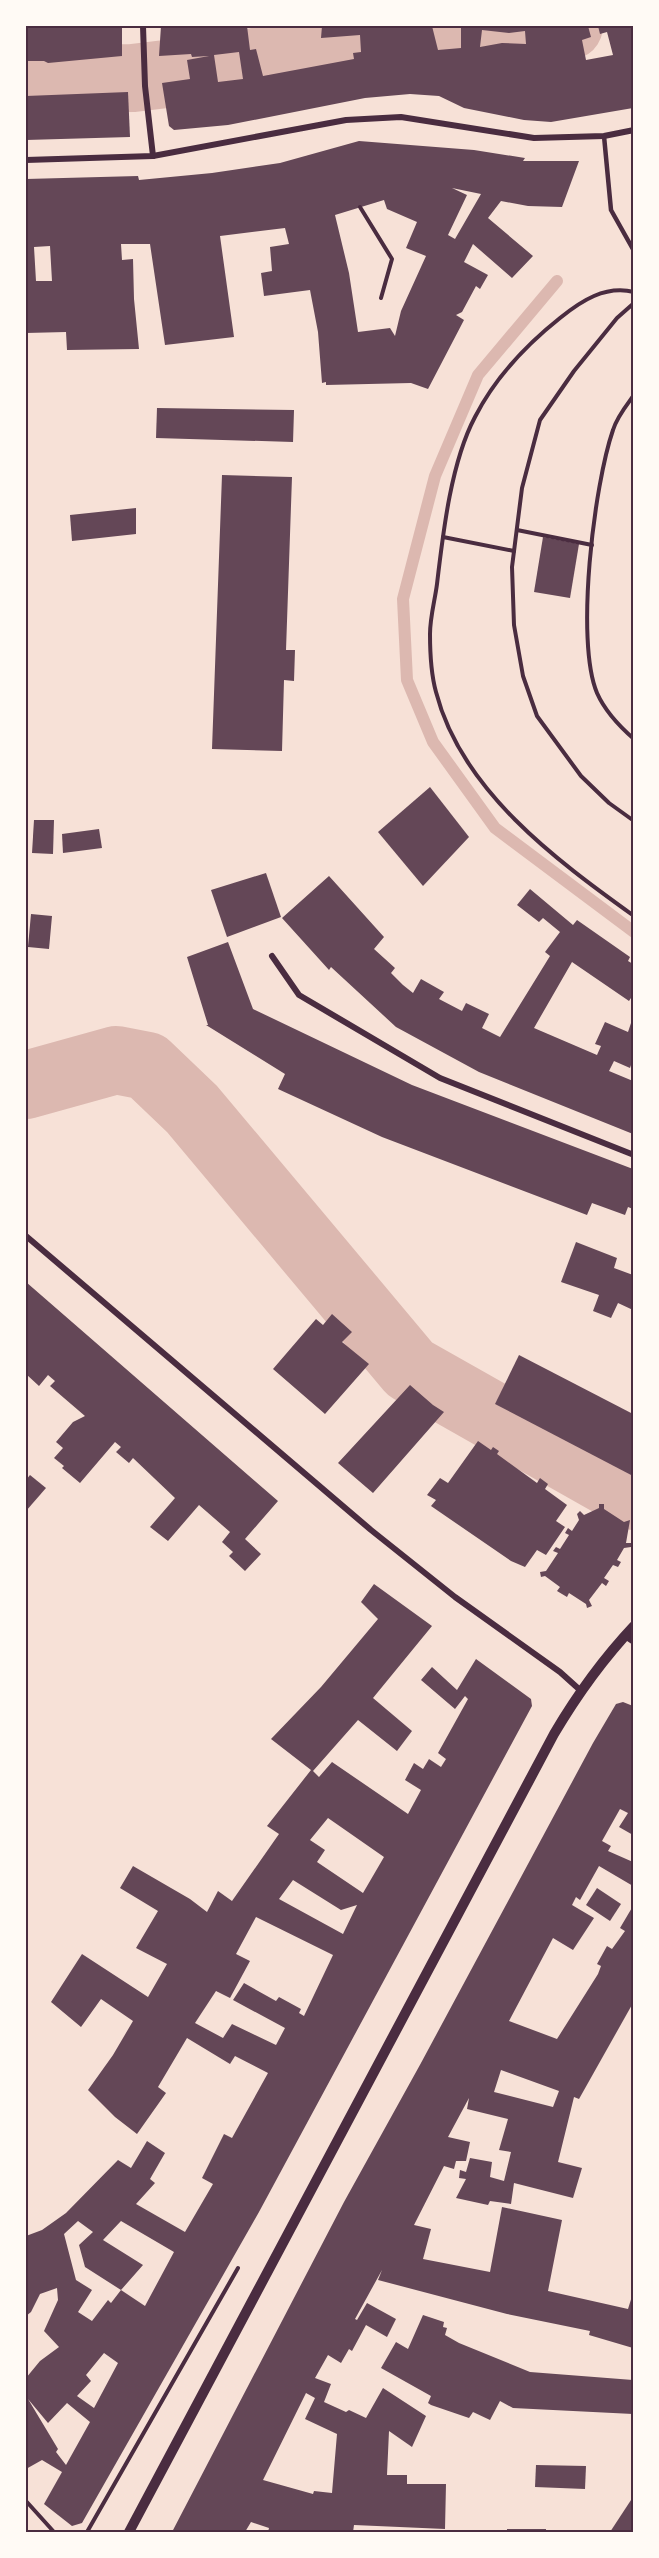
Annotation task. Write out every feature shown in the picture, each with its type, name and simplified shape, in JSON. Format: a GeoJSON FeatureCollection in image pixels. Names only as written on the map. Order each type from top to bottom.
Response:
{"type":"FeatureCollection","features":[{"type":"Feature","properties":{"kind":"street"},"geometry":{"type":"LineString","coordinates":[[143,26],[145,86],[153,156]]}},
{"type":"Feature","properties":{"kind":"street"},"geometry":{"type":"LineString","coordinates":[[26,160],[153,156],[346,120],[401,117],[534,138],[604,136],[633,130]]}},
{"type":"Feature","properties":{"kind":"street"},"geometry":{"type":"LineString","coordinates":[[272,956],[299,995],[440,1078],[633,1155]]}},
{"type":"Feature","properties":{"kind":"street"},"geometry":{"type":"LineString","coordinates":[[26,1236],[371,1530],[455,1597],[560,1672],[580,1690]]}},
{"type":"Feature","properties":{"kind":"street"},"geometry":{"type":"LineString","coordinates":[[129,2532],[543,1755],[580,1690],[629,1639],[633,1626]]}},
{"type":"Feature","properties":{"kind":"lane"},"geometry":{"type":"LineString","coordinates":[[604,136],[610,210],[633,251]]}},
{"type":"Feature","properties":{"kind":"path"},"geometry":{"type":"LineString","coordinates":[[360,207],[392,259],[381,298]]}},
{"type":"Feature","properties":{"kind":"path"},"geometry":{"type":"LineString","coordinates":[[633,292],[621,289],[595,294],[576,305],[537,336],[510,366],[476,416],[462,443],[443,537],[430,632],[431,661],[436,693],[461,751],[493,798],[587,882],[633,916]]}},
{"type":"Feature","properties":{"kind":"path"},"geometry":{"type":"LineString","coordinates":[[633,303],[617,318],[574,371],[540,420],[522,488],[514,551],[514,624],[523,676],[537,716],[581,776],[609,803],[633,821]]}},
{"type":"Feature","properties":{"kind":"path"},"geometry":{"type":"LineString","coordinates":[[633,395],[612,431],[601,483],[592,545],[586,618],[589,666],[597,693],[610,715],[633,739]]}},
{"type":"Feature","properties":{"kind":"path"},"geometry":{"type":"LineString","coordinates":[[517,530],[592,545]]}},
{"type":"Feature","properties":{"kind":"path"},"geometry":{"type":"LineString","coordinates":[[443,537],[514,551]]}},
{"type":"Feature","properties":{"kind":"path"},"geometry":{"type":"LineString","coordinates":[[26,2501],[54,2532]]}},
{"type":"Feature","properties":{"kind":"building"},"geometry":{"type":"Polygon","coordinates":[[[26,26],[122,26],[122,56],[48,63],[26,61],[26,26]]]}},
{"type":"Feature","properties":{"kind":"building"},"geometry":{"type":"Polygon","coordinates":[[[161,26],[247,26],[250,50],[256,49],[263,76],[354,59],[353,53],[361,52],[360,35],[321,38],[322,26],[432,26],[438,50],[461,48],[461,26],[588,26],[591,37],[582,40],[586,60],[613,55],[607,32],[600,34],[598,26],[633,26],[633,108],[551,122],[524,120],[464,108],[439,96],[410,94],[365,98],[228,125],[174,130],[169,126],[162,83],[190,79],[187,60],[209,56],[192,57],[191,54],[159,56],[161,26]],[[482,30],[480,47],[502,43],[526,44],[525,31],[509,33],[482,30]],[[239,52],[214,55],[218,82],[243,79],[239,52]]]}},
{"type":"Feature","properties":{"kind":"building"},"geometry":{"type":"Polygon","coordinates":[[[128,92],[130,137],[26,140],[26,96],[128,92]]]}},
{"type":"Feature","properties":{"kind":"building"},"geometry":{"type":"Polygon","coordinates":[[[359,141],[474,150],[525,158],[523,161],[579,161],[562,207],[528,206],[501,201],[488,218],[533,256],[512,278],[473,244],[464,262],[488,275],[480,289],[476,286],[462,312],[456,315],[464,320],[428,389],[411,383],[326,385],[326,382],[322,383],[318,332],[310,290],[264,296],[261,273],[272,271],[270,247],[289,244],[285,228],[220,236],[234,337],[165,345],[150,244],[121,244],[122,260],[133,259],[139,349],[67,350],[66,332],[26,333],[26,179],[138,176],[139,180],[280,163],[359,141]],[[452,188],[467,195],[448,235],[455,239],[481,194],[452,188]],[[384,200],[335,215],[349,273],[358,332],[390,328],[395,336],[401,311],[426,256],[406,248],[417,222],[387,209],[384,200]],[[50,246],[34,247],[36,281],[52,281],[50,246]]]}},
{"type":"Feature","properties":{"kind":"building"},"geometry":{"type":"Polygon","coordinates":[[[157,408],[294,410],[293,442],[156,438],[157,408]]]}},
{"type":"Feature","properties":{"kind":"building"},"geometry":{"type":"Polygon","coordinates":[[[222,475],[292,477],[286,650],[295,650],[294,681],[284,680],[282,751],[212,749],[222,475]]]}},
{"type":"Feature","properties":{"kind":"building"},"geometry":{"type":"Polygon","coordinates":[[[136,508],[136,534],[72,541],[70,515],[136,508]]]}},
{"type":"Feature","properties":{"kind":"building"},"geometry":{"type":"Polygon","coordinates":[[[543,537],[579,544],[570,598],[534,592],[543,537]]]}},
{"type":"Feature","properties":{"kind":"building"},"geometry":{"type":"Polygon","coordinates":[[[430,787],[469,837],[423,886],[378,832],[430,787]]]}},
{"type":"Feature","properties":{"kind":"building"},"geometry":{"type":"Polygon","coordinates":[[[34,820],[54,820],[53,854],[32,853],[34,820]]]}},
{"type":"Feature","properties":{"kind":"building"},"geometry":{"type":"Polygon","coordinates":[[[99,829],[102,848],[63,853],[62,834],[99,829]]]}},
{"type":"Feature","properties":{"kind":"building"},"geometry":{"type":"Polygon","coordinates":[[[266,873],[281,917],[227,937],[211,890],[266,873]]]}},
{"type":"Feature","properties":{"kind":"building"},"geometry":{"type":"Polygon","coordinates":[[[329,876],[384,937],[374,949],[395,968],[391,973],[403,985],[413,993],[421,979],[444,992],[439,999],[462,1011],[466,1003],[489,1014],[482,1028],[500,1037],[550,956],[545,952],[560,932],[543,918],[539,922],[517,905],[530,889],[573,925],[577,920],[630,957],[628,961],[633,964],[633,995],[629,1001],[572,962],[534,1028],[597,1055],[601,1046],[595,1044],[605,1022],[628,1032],[631,1023],[633,1025],[633,1059],[630,1068],[614,1061],[609,1071],[633,1081],[633,1134],[479,1072],[396,1027],[331,967],[329,970],[282,918],[329,876]]]}},
{"type":"Feature","properties":{"kind":"building"},"geometry":{"type":"Polygon","coordinates":[[[31,914],[52,916],[49,949],[28,947],[31,914]]]}},
{"type":"Feature","properties":{"kind":"building"},"geometry":{"type":"Polygon","coordinates":[[[228,942],[253,1009],[412,1085],[633,1169],[633,1209],[628,1207],[625,1215],[592,1203],[587,1215],[382,1137],[278,1089],[285,1074],[206,1025],[208,1025],[187,957],[228,942]]]}},
{"type":"Feature","properties":{"kind":"building"},"geometry":{"type":"Polygon","coordinates":[[[576,1242],[617,1258],[614,1268],[633,1275],[633,1310],[618,1303],[611,1318],[593,1311],[599,1295],[561,1282],[576,1242]]]}},
{"type":"Feature","properties":{"kind":"building"},"geometry":{"type":"Polygon","coordinates":[[[26,1282],[278,1501],[245,1539],[261,1554],[245,1571],[229,1556],[233,1552],[222,1542],[230,1532],[199,1505],[168,1541],[150,1527],[175,1498],[133,1458],[129,1463],[116,1452],[121,1447],[115,1442],[80,1483],[54,1458],[63,1448],[56,1442],[73,1422],[85,1416],[50,1386],[55,1381],[48,1375],[39,1386],[26,1374],[26,1282]]]}},
{"type":"Feature","properties":{"kind":"building"},"geometry":{"type":"Polygon","coordinates":[[[332,1314],[352,1332],[342,1342],[369,1364],[325,1414],[273,1369],[316,1319],[323,1325],[332,1314]]]}},
{"type":"Feature","properties":{"kind":"building"},"geometry":{"type":"Polygon","coordinates":[[[519,1355],[633,1414],[633,1476],[495,1404],[519,1355]]]}},
{"type":"Feature","properties":{"kind":"building"},"geometry":{"type":"Polygon","coordinates":[[[410,1385],[444,1412],[373,1493],[338,1463],[410,1385]]]}},
{"type":"Feature","properties":{"kind":"building"},"geometry":{"type":"Polygon","coordinates":[[[478,1441],[491,1450],[493,1447],[499,1451],[497,1454],[537,1483],[540,1478],[548,1484],[545,1489],[567,1505],[556,1521],[565,1527],[546,1555],[537,1550],[525,1567],[511,1561],[431,1506],[436,1500],[427,1495],[440,1478],[448,1483],[478,1441]]]}},
{"type":"Feature","properties":{"kind":"building"},"geometry":{"type":"Polygon","coordinates":[[[30,1475],[46,1488],[26,1511],[26,1480],[30,1475]]]}},
{"type":"Feature","properties":{"kind":"building"},"geometry":{"type":"Polygon","coordinates":[[[599,1504],[604,1504],[604,1509],[624,1522],[630,1520],[626,1543],[631,1543],[631,1547],[624,1548],[617,1560],[621,1562],[618,1567],[613,1565],[604,1578],[609,1581],[606,1586],[602,1583],[589,1600],[592,1606],[587,1608],[586,1604],[569,1593],[567,1597],[557,1591],[560,1587],[545,1576],[541,1577],[540,1572],[546,1571],[558,1553],[553,1551],[556,1547],[560,1549],[569,1535],[565,1533],[568,1528],[572,1531],[579,1520],[577,1514],[580,1511],[584,1515],[599,1508],[599,1504]]]}},
{"type":"Feature","properties":{"kind":"building"},"geometry":{"type":"Polygon","coordinates":[[[374,1584],[432,1626],[373,1698],[412,1731],[397,1751],[358,1720],[313,1771],[319,1777],[332,1762],[408,1814],[421,1790],[405,1780],[414,1763],[423,1769],[429,1759],[441,1767],[446,1759],[438,1753],[468,1699],[465,1696],[455,1709],[421,1680],[432,1667],[457,1690],[476,1659],[531,1699],[532,1706],[259,2212],[82,2523],[72,2526],[44,2504],[62,2472],[42,2460],[26,2469],[26,2378],[40,2361],[59,2347],[44,2331],[58,2300],[57,2288],[40,2294],[31,2312],[26,2316],[26,2236],[42,2230],[66,2213],[118,2160],[131,2168],[147,2141],[165,2153],[150,2179],[155,2183],[136,2204],[185,2232],[213,2184],[202,2178],[224,2134],[232,2138],[268,2073],[235,2056],[230,2064],[187,2038],[158,2087],[166,2093],[137,2134],[115,2117],[88,2090],[113,2055],[133,2021],[101,1999],[81,2027],[51,2002],[82,1954],[148,1997],[167,1964],[136,1948],[158,1911],[120,1888],[133,1866],[190,1899],[207,1912],[218,1891],[232,1901],[279,1834],[267,1826],[311,1770],[271,1739],[321,1687],[378,1619],[361,1602],[374,1584]],[[328,1818],[310,1840],[325,1850],[317,1862],[363,1893],[384,1857],[328,1818]],[[293,1880],[279,1899],[343,1934],[357,1905],[341,1910],[293,1880]],[[256,1917],[236,1954],[250,1961],[230,1998],[216,1991],[195,2023],[223,2038],[232,2024],[276,2045],[285,2028],[233,2000],[244,1983],[276,2001],[279,1997],[301,2009],[299,2013],[304,2016],[333,1955],[256,1917]],[[78,2221],[64,2234],[76,2280],[92,2290],[78,2312],[92,2321],[108,2300],[111,2303],[121,2290],[85,2267],[79,2245],[93,2232],[78,2221]],[[121,2221],[103,2240],[143,2265],[121,2290],[145,2306],[174,2252],[121,2221]],[[104,2353],[86,2375],[91,2381],[77,2396],[94,2408],[118,2363],[104,2353]],[[28,2399],[58,2449],[56,2452],[66,2465],[90,2422],[67,2403],[48,2423],[28,2399]]]}},
{"type":"Feature","properties":{"kind":"building"},"geometry":{"type":"Polygon","coordinates":[[[623,1702],[633,1706],[633,1835],[619,1827],[628,1813],[620,1809],[602,1841],[611,1846],[608,1851],[633,1862],[633,1886],[599,1866],[580,1900],[576,1897],[572,1905],[594,1918],[573,1950],[553,1938],[509,2021],[557,2039],[598,1974],[601,1966],[597,1964],[607,1946],[612,1949],[625,1931],[620,1928],[633,1906],[633,2003],[579,2099],[574,2097],[558,2162],[582,2168],[573,2198],[514,2183],[511,2204],[490,2201],[488,2205],[456,2198],[466,2179],[459,2178],[460,2170],[466,2172],[470,2158],[492,2162],[490,2177],[504,2181],[511,2152],[499,2150],[508,2119],[467,2109],[469,2098],[448,2137],[470,2142],[466,2161],[456,2161],[454,2169],[444,2166],[414,2225],[431,2229],[423,2259],[490,2272],[502,2207],[562,2220],[548,2291],[628,2309],[633,2293],[633,2348],[589,2335],[590,2331],[507,2314],[378,2280],[382,2270],[355,2319],[357,2320],[367,2303],[396,2319],[387,2337],[366,2325],[352,2351],[349,2349],[341,2363],[328,2355],[315,2378],[331,2384],[324,2402],[346,2412],[349,2410],[366,2418],[383,2388],[426,2416],[412,2447],[389,2431],[387,2475],[407,2475],[407,2484],[446,2484],[445,2529],[354,2525],[353,2532],[268,2532],[269,2528],[251,2522],[245,2532],[172,2532],[344,2202],[616,1704],[623,1702]],[[501,2070],[494,2092],[553,2107],[559,2091],[501,2070]],[[306,2393],[263,2480],[313,2494],[314,2491],[332,2493],[337,2434],[305,2419],[315,2398],[306,2393]]]}},
{"type":"Feature","properties":{"kind":"building"},"geometry":{"type":"Polygon","coordinates":[[[597,1888],[621,1904],[610,1921],[586,1905],[597,1888]]]}},
{"type":"Feature","properties":{"kind":"building"},"geometry":{"type":"Polygon","coordinates":[[[423,2315],[444,2322],[443,2327],[447,2328],[445,2335],[459,2343],[530,2372],[633,2380],[633,2414],[513,2408],[500,2401],[490,2420],[473,2412],[469,2418],[431,2405],[428,2403],[431,2396],[381,2368],[396,2342],[408,2349],[423,2315]]]}},
{"type":"Feature","properties":{"kind":"building"},"geometry":{"type":"Polygon","coordinates":[[[536,2465],[586,2466],[585,2489],[535,2487],[536,2465]]]}},
{"type":"Feature","properties":{"kind":"building"},"geometry":{"type":"Polygon","coordinates":[[[633,2497],[633,2532],[610,2532],[633,2497]]]}},
{"type":"Feature","properties":{"kind":"building"},"geometry":{"type":"Polygon","coordinates":[[[507,2529],[546,2529],[546,2532],[507,2532],[507,2529]]]}},
{"type":"Feature","properties":{"kind":"waterway"},"geometry":{"type":"LineString","coordinates":[[26,80],[133,78],[240,65],[314,50],[444,36],[515,38],[569,26]]}},
{"type":"Feature","properties":{"kind":"waterway"},"geometry":{"type":"LineString","coordinates":[[557,281],[478,375],[435,476],[403,599],[407,680],[433,742],[495,828],[634,932]]}},
{"type":"Feature","properties":{"kind":"waterway"},"geometry":{"type":"LineString","coordinates":[[26,1085],[116,1060],[147,1066],[192,1109],[410,1369],[634,1496]]}}]}
